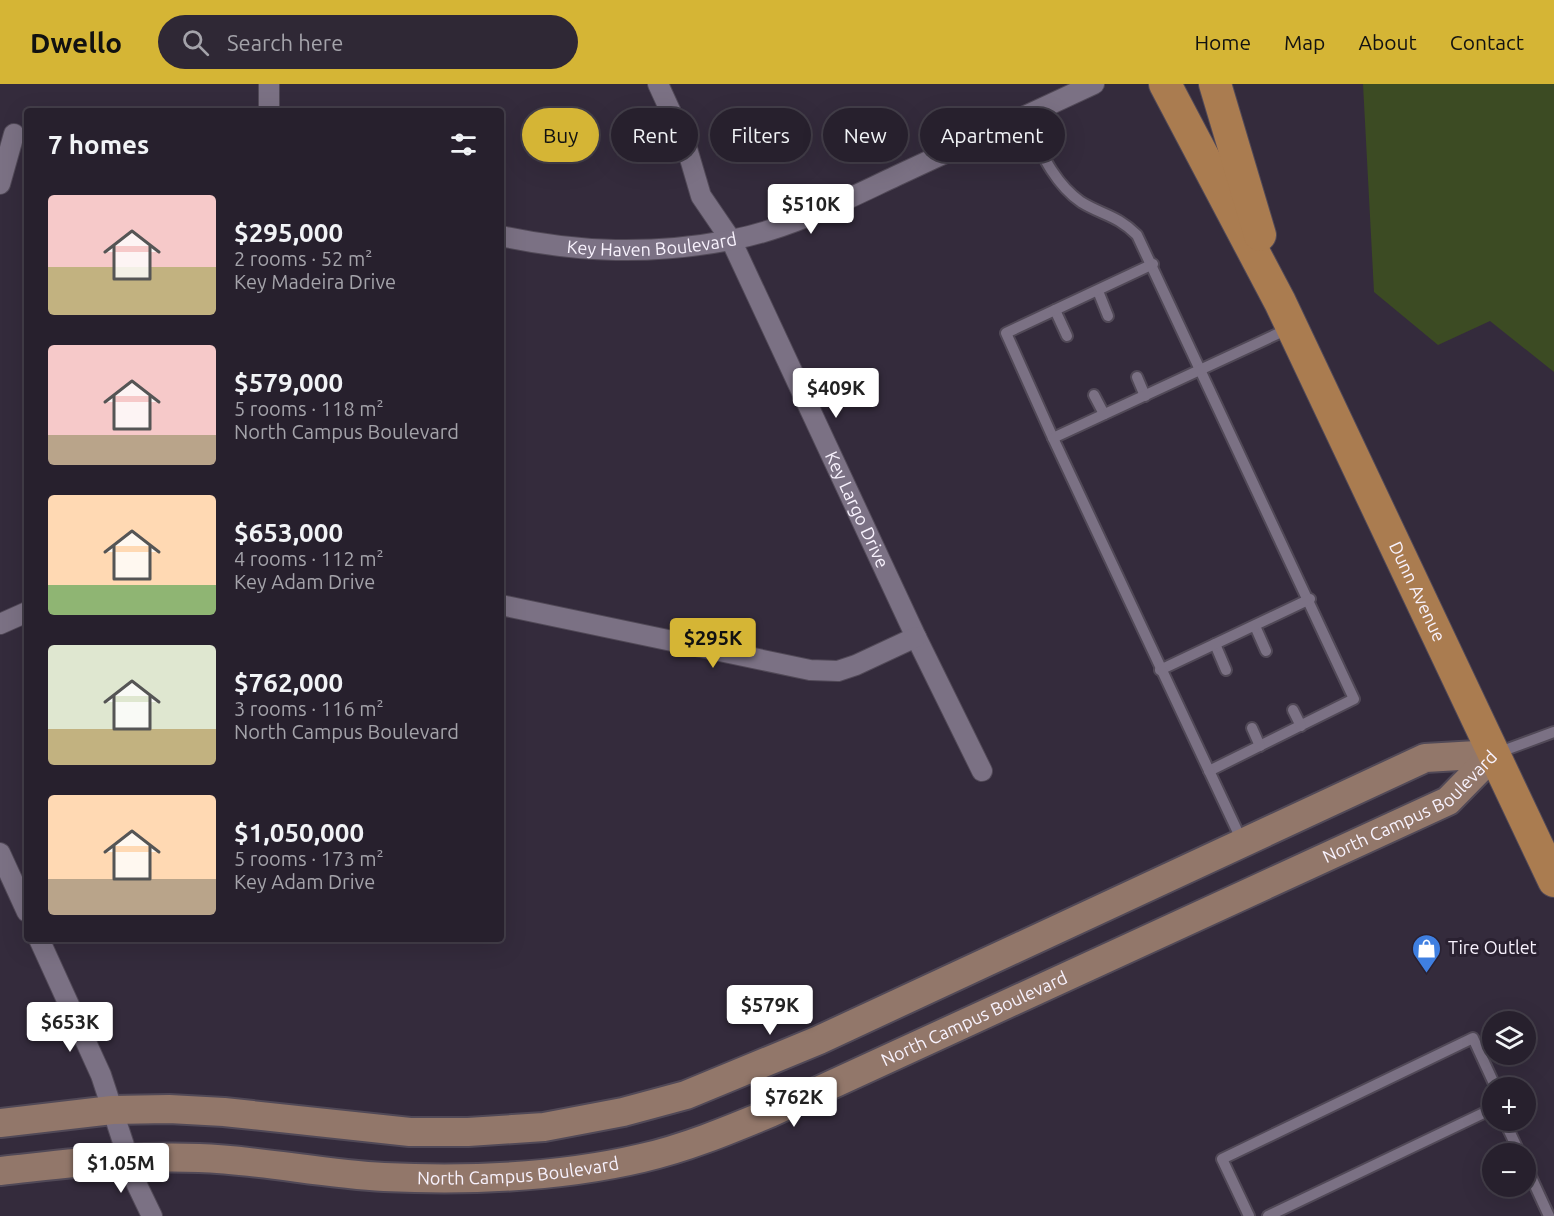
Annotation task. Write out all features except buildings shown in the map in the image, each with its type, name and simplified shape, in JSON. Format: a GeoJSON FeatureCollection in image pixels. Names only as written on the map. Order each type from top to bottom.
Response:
{"type":"FeatureCollection","features":[{"type":"Feature","properties":{"kind":"main road","name":"Dunn Avenue"},"geometry":{"type":"LineString","coordinates":[[1165,84],[1286,315],[1554,881]]}},
{"type":"Feature","properties":{"kind":"main road","name":"Dunn Avenue"},"geometry":{"type":"LineString","coordinates":[[1215,84],[1286,315]]}},
{"type":"Feature","properties":{"kind":"street"},"geometry":{"type":"LineString","coordinates":[[269,84],[269,108]]}},
{"type":"Feature","properties":{"kind":"street","name":"Key Largo Drive"},"geometry":{"type":"LineString","coordinates":[[658,84],[686,145],[701,195],[731,240],[916,637],[982,771]]}},
{"type":"Feature","properties":{"kind":"street","name":"Key Haven Boulevard"},"geometry":{"type":"LineString","coordinates":[[1043,108],[1094,84]]}},
{"type":"Feature","properties":{"kind":"street"},"geometry":{"type":"LineString","coordinates":[[0,184],[14,134]]}},
{"type":"Feature","properties":{"kind":"street","name":"Key Haven Boulevard"},"geometry":{"type":"LineString","coordinates":[[504,238],[593,251],[652,250],[731,240],[821,211],[927,162]]}},
{"type":"Feature","properties":{"kind":"street"},"geometry":{"type":"LineString","coordinates":[[504,606],[810,670],[838,671],[916,637]]}},
{"type":"Feature","properties":{"kind":"street"},"geometry":{"type":"LineString","coordinates":[[0,624],[24,613]]}},
{"type":"Feature","properties":{"kind":"street","name":"North Campus Boulevard"},"geometry":{"type":"LineString","coordinates":[[0,1123],[112,1110],[169,1109],[224,1112],[410,1132],[544,1127],[623,1112],[686,1095],[842,1030],[1425,758],[1494,754]]}},
{"type":"Feature","properties":{"kind":"street","name":"North Campus Boulevard"},"geometry":{"type":"LineString","coordinates":[[0,1171],[128,1157],[201,1158],[383,1177],[522,1178],[644,1158],[722,1133],[861,1072],[1448,801],[1494,754]]}},
{"type":"Feature","properties":{"kind":"street"},"geometry":{"type":"LineString","coordinates":[[0,853],[24,905]]}},
{"type":"Feature","properties":{"kind":"street"},"geometry":{"type":"LineString","coordinates":[[40,942],[101,1075],[137,1185],[152,1216]]}},
{"type":"Feature","properties":{"kind":"street"},"geometry":{"type":"LineString","coordinates":[[842,1030],[861,1072]]}},
{"type":"Feature","properties":{"kind":"lane"},"geometry":{"type":"LineString","coordinates":[[1046,162],[1051,171],[1080,201],[1123,221],[1137,235],[1153,264],[1310,599],[1354,699],[1209,771]]}},
{"type":"Feature","properties":{"kind":"lane"},"geometry":{"type":"LineString","coordinates":[[1153,264],[1006,333],[1160,670],[1242,842]]}},
{"type":"Feature","properties":{"kind":"lane"},"geometry":{"type":"LineString","coordinates":[[1098,291],[1108,316]]}},
{"type":"Feature","properties":{"kind":"lane"},"geometry":{"type":"LineString","coordinates":[[1055,310],[1067,336]]}},
{"type":"Feature","properties":{"kind":"lane"},"geometry":{"type":"LineString","coordinates":[[1053,438],[1202,370],[1286,315]]}},
{"type":"Feature","properties":{"kind":"lane"},"geometry":{"type":"LineString","coordinates":[[1137,377],[1144,396]]}},
{"type":"Feature","properties":{"kind":"lane"},"geometry":{"type":"LineString","coordinates":[[1094,395],[1104,414]]}},
{"type":"Feature","properties":{"kind":"lane"},"geometry":{"type":"LineString","coordinates":[[1160,670],[1310,599]]}},
{"type":"Feature","properties":{"kind":"lane"},"geometry":{"type":"LineString","coordinates":[[1255,626],[1266,651]]}},
{"type":"Feature","properties":{"kind":"lane"},"geometry":{"type":"LineString","coordinates":[[1215,644],[1226,670]]}},
{"type":"Feature","properties":{"kind":"lane"},"geometry":{"type":"LineString","coordinates":[[1293,710],[1301,726]]}},
{"type":"Feature","properties":{"kind":"lane"},"geometry":{"type":"LineString","coordinates":[[1252,728],[1260,746]]}},
{"type":"Feature","properties":{"kind":"lane"},"geometry":{"type":"LineString","coordinates":[[1494,754],[1554,732]]}},
{"type":"Feature","properties":{"kind":"lane"},"geometry":{"type":"LineString","coordinates":[[1249,1216],[1222,1159],[1473,1038],[1491,1077]]}},
{"type":"Feature","properties":{"kind":"lane"},"geometry":{"type":"LineString","coordinates":[[1268,1216],[1482,1114]]}},
{"type":"Feature","properties":{"kind":"lane"},"geometry":{"type":"LineString","coordinates":[[1536,1188],[1549,1216]]}},
{"type":"Feature","properties":{"kind":"green space"},"geometry":{"type":"Polygon","coordinates":[[[1363,84],[1554,84],[1554,372],[1490,321],[1438,345],[1374,292],[1363,84]]]}},
{"type":"Feature","properties":{"kind":"place","name":"Tire Outlet"},"geometry":{"type":"Point","coordinates":[1427,974]}}]}
